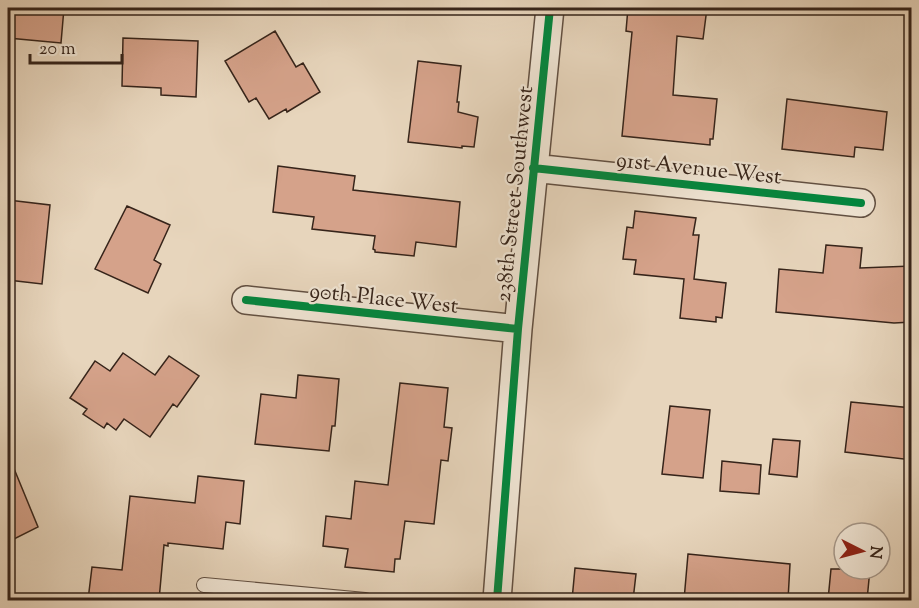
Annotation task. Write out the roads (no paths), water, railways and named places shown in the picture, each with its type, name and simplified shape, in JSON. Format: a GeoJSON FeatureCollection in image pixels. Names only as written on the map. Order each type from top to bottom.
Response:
{"type":"FeatureCollection","features":[{"type":"Feature","properties":{"kind":"street","name":"238th Street Southwest"},"geometry":{"type":"LineString","coordinates":[[497,600],[518,329],[550,8]]}},
{"type":"Feature","properties":{"kind":"street","name":"91st Avenue West"},"geometry":{"type":"LineString","coordinates":[[533,168],[861,203]]}},
{"type":"Feature","properties":{"kind":"street","name":"90th Place West"},"geometry":{"type":"LineString","coordinates":[[246,300],[518,329]]}},
{"type":"Feature","properties":{"kind":"lane"},"geometry":{"type":"LineString","coordinates":[[204,585],[365,600]]}}]}
